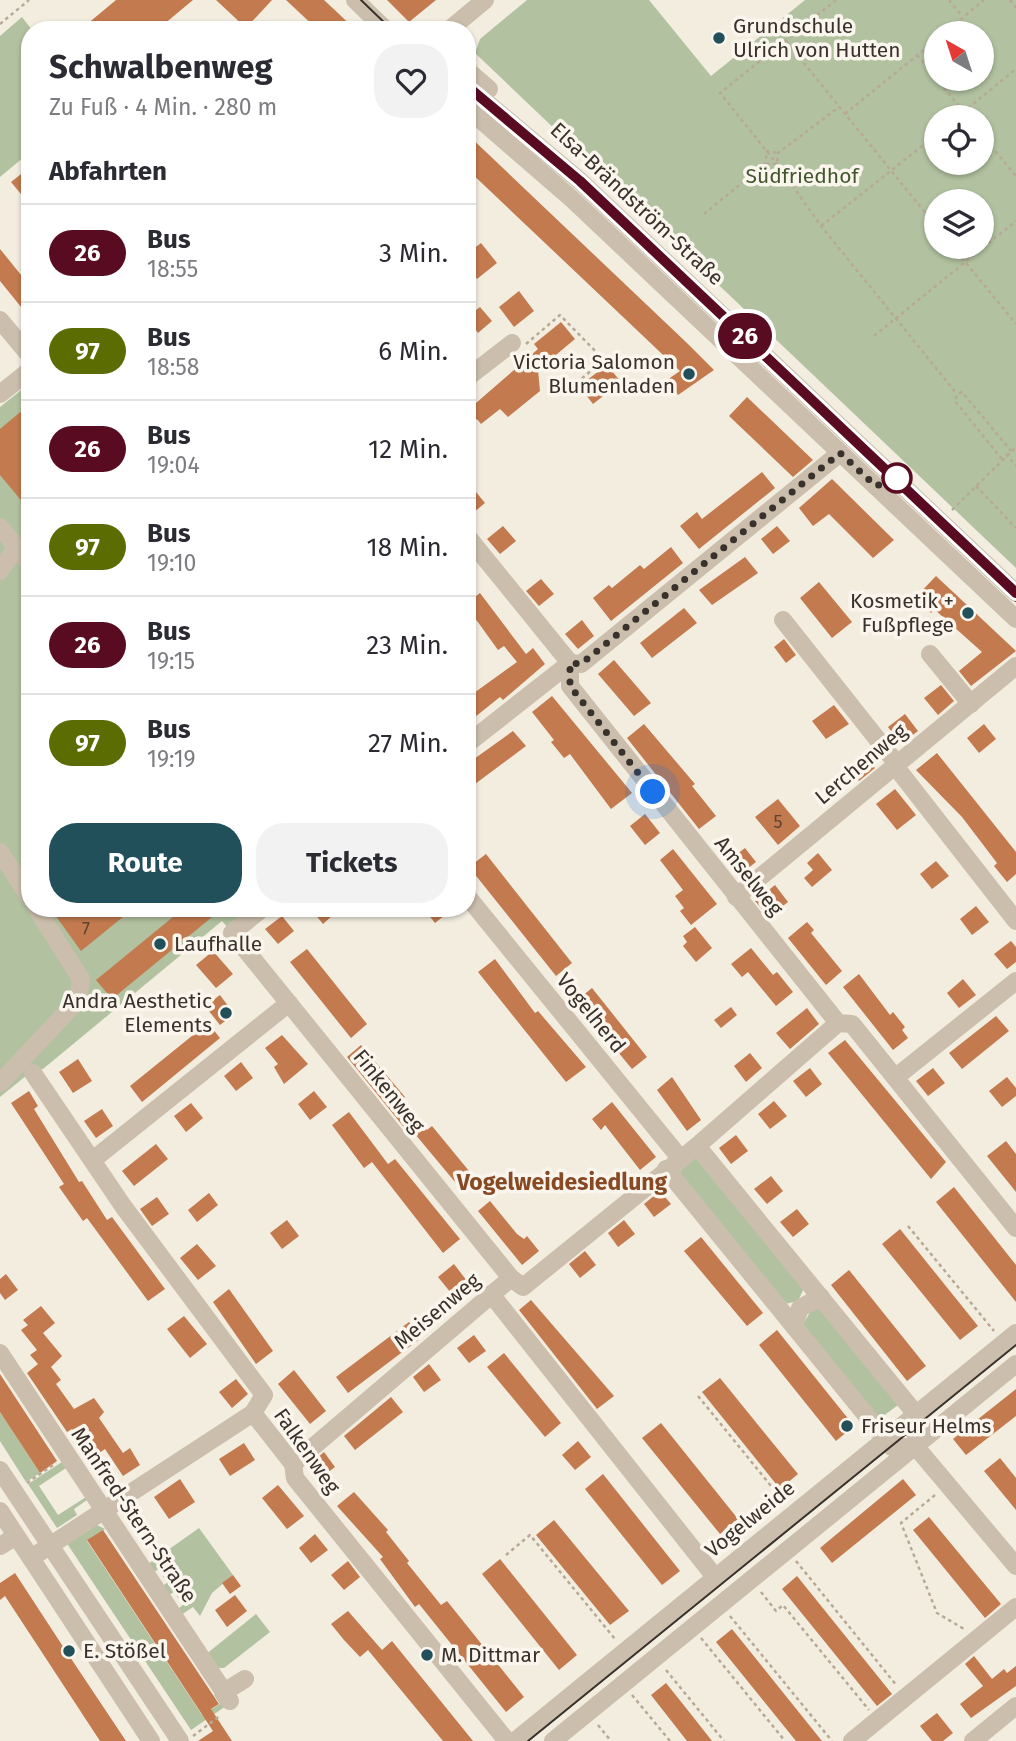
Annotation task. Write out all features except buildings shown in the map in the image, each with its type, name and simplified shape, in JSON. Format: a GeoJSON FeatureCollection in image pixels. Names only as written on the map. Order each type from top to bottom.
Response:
{"type":"FeatureCollection","features":[{"type":"Feature","properties":{"kind":"street"},"geometry":{"type":"LineString","coordinates":[[355,0],[377,21]]}},
{"type":"Feature","properties":{"kind":"street"},"geometry":{"type":"LineString","coordinates":[[460,21],[485,0]]}},
{"type":"Feature","properties":{"kind":"street"},"geometry":{"type":"LineString","coordinates":[[465,21],[469,13]]}},
{"type":"Feature","properties":{"kind":"street"},"geometry":{"type":"LineString","coordinates":[[476,78],[521,115],[535,140]]}},
{"type":"Feature","properties":{"kind":"street","name":"Elsa-Brändström-Straße"},"geometry":{"type":"LineString","coordinates":[[476,93],[535,140],[1016,593]]}},
{"type":"Feature","properties":{"kind":"street","name":"Elsa-Brändström-Straße"},"geometry":{"type":"LineString","coordinates":[[476,116],[572,199],[1016,619]]}},
{"type":"Feature","properties":{"kind":"street"},"geometry":{"type":"LineString","coordinates":[[0,320],[21,345]]}},
{"type":"Feature","properties":{"kind":"street"},"geometry":{"type":"LineString","coordinates":[[476,371],[512,343]]}},
{"type":"Feature","properties":{"kind":"street"},"geometry":{"type":"LineString","coordinates":[[0,394],[21,377]]}},
{"type":"Feature","properties":{"kind":"street"},"geometry":{"type":"LineString","coordinates":[[476,737],[570,663],[581,664],[840,453]]}},
{"type":"Feature","properties":{"kind":"street"},"geometry":{"type":"LineString","coordinates":[[0,527],[21,553]]}},
{"type":"Feature","properties":{"kind":"street"},"geometry":{"type":"LineString","coordinates":[[0,571],[16,547]]}},
{"type":"Feature","properties":{"kind":"street","name":"Amselweg"},"geometry":{"type":"LineString","coordinates":[[476,547],[570,663],[570,686],[736,897],[838,1023],[852,1024],[1016,1228]]}},
{"type":"Feature","properties":{"kind":"street"},"geometry":{"type":"LineString","coordinates":[[783,620],[1016,921]]}},
{"type":"Feature","properties":{"kind":"street"},"geometry":{"type":"LineString","coordinates":[[930,654],[971,704]]}},
{"type":"Feature","properties":{"kind":"street","name":"Lerchenweg"},"geometry":{"type":"LineString","coordinates":[[736,897],[1016,666]]}},
{"type":"Feature","properties":{"kind":"street"},"geometry":{"type":"LineString","coordinates":[[0,852],[21,884]]}},
{"type":"Feature","properties":{"kind":"street","name":"Vogelherd"},"geometry":{"type":"LineString","coordinates":[[476,908],[794,1326],[885,1437]]}},
{"type":"Feature","properties":{"kind":"street"},"geometry":{"type":"LineString","coordinates":[[0,1083],[78,1000],[81,990],[81,979],[42,917]]}},
{"type":"Feature","properties":{"kind":"street","name":"Finkenweg"},"geometry":{"type":"LineString","coordinates":[[252,917],[232,933],[512,1278]]}},
{"type":"Feature","properties":{"kind":"street"},"geometry":{"type":"LineString","coordinates":[[896,1077],[1016,981]]}},
{"type":"Feature","properties":{"kind":"street"},"geometry":{"type":"LineString","coordinates":[[94,1159],[289,1003]]}},
{"type":"Feature","properties":{"kind":"street","name":"Meisenweg"},"geometry":{"type":"LineString","coordinates":[[293,1464],[491,1294],[512,1278],[523,1287],[697,1146],[838,1023]]}},
{"type":"Feature","properties":{"kind":"street","name":"Falkenweg"},"geometry":{"type":"LineString","coordinates":[[33,1073],[94,1159],[123,1206],[264,1395],[253,1413],[293,1464],[295,1478],[508,1741]]}},
{"type":"Feature","properties":{"kind":"street"},"geometry":{"type":"LineString","coordinates":[[697,1146],[915,1413],[916,1447],[1016,1566]]}},
{"type":"Feature","properties":{"kind":"street"},"geometry":{"type":"LineString","coordinates":[[491,1294],[715,1577]]}},
{"type":"Feature","properties":{"kind":"street"},"geometry":{"type":"LineString","coordinates":[[794,1326],[800,1308],[821,1297]]}},
{"type":"Feature","properties":{"kind":"street","name":"Vogelweide"},"geometry":{"type":"LineString","coordinates":[[515,1741],[1016,1333]]}},
{"type":"Feature","properties":{"kind":"street","name":"Manfred-Stern-Straße"},"geometry":{"type":"LineString","coordinates":[[0,1353],[227,1697]]}},
{"type":"Feature","properties":{"kind":"street"},"geometry":{"type":"LineString","coordinates":[[558,1740],[1016,1364]]}},
{"type":"Feature","properties":{"kind":"street"},"geometry":{"type":"LineString","coordinates":[[31,1558],[253,1413]]}},
{"type":"Feature","properties":{"kind":"street"},"geometry":{"type":"LineString","coordinates":[[885,1437],[892,1447],[916,1447]]}},
{"type":"Feature","properties":{"kind":"street"},"geometry":{"type":"LineString","coordinates":[[0,1470],[185,1740]]}},
{"type":"Feature","properties":{"kind":"street"},"geometry":{"type":"LineString","coordinates":[[0,1511],[151,1741]]}},
{"type":"Feature","properties":{"kind":"street"},"geometry":{"type":"LineString","coordinates":[[0,1546],[16,1536]]}},
{"type":"Feature","properties":{"kind":"street"},"geometry":{"type":"LineString","coordinates":[[852,1741],[1016,1607]]}},
{"type":"Feature","properties":{"kind":"street"},"geometry":{"type":"LineString","coordinates":[[227,1697],[245,1679]]}},
{"type":"Feature","properties":{"kind":"street"},"geometry":{"type":"LineString","coordinates":[[973,1741],[1016,1706]]}},
{"type":"Feature","properties":{"kind":"path"},"geometry":{"type":"LineString","coordinates":[[0,24],[29,0]]}},
{"type":"Feature","properties":{"kind":"path"},"geometry":{"type":"LineString","coordinates":[[836,0],[720,93],[777,164],[821,226],[957,394]]}},
{"type":"Feature","properties":{"kind":"path"},"geometry":{"type":"LineString","coordinates":[[949,0],[963,17]]}},
{"type":"Feature","properties":{"kind":"path"},"geometry":{"type":"LineString","coordinates":[[958,21],[984,0]]}},
{"type":"Feature","properties":{"kind":"path"},"geometry":{"type":"LineString","coordinates":[[1010,0],[1016,8]]}},
{"type":"Feature","properties":{"kind":"path"},"geometry":{"type":"LineString","coordinates":[[785,41],[924,211]]}},
{"type":"Feature","properties":{"kind":"path"},"geometry":{"type":"LineString","coordinates":[[845,114],[924,49]]}},
{"type":"Feature","properties":{"kind":"path"},"geometry":{"type":"LineString","coordinates":[[917,55],[958,105]]}},
{"type":"Feature","properties":{"kind":"path"},"geometry":{"type":"LineString","coordinates":[[972,105],[1016,69]]}},
{"type":"Feature","properties":{"kind":"path"},"geometry":{"type":"LineString","coordinates":[[767,151],[778,153],[839,107]]}},
{"type":"Feature","properties":{"kind":"path"},"geometry":{"type":"LineString","coordinates":[[821,226],[924,145]]}},
{"type":"Feature","properties":{"kind":"path"},"geometry":{"type":"LineString","coordinates":[[994,149],[1016,176]]}},
{"type":"Feature","properties":{"kind":"path"},"geometry":{"type":"LineString","coordinates":[[765,164],[767,151]]}},
{"type":"Feature","properties":{"kind":"path"},"geometry":{"type":"LineString","coordinates":[[777,164],[778,153]]}},
{"type":"Feature","properties":{"kind":"path"},"geometry":{"type":"LineString","coordinates":[[704,214],[765,164],[777,164]]}},
{"type":"Feature","properties":{"kind":"path"},"geometry":{"type":"LineString","coordinates":[[874,336],[1016,221]]}},
{"type":"Feature","properties":{"kind":"path"},"geometry":{"type":"LineString","coordinates":[[963,259],[1016,324]]}},
{"type":"Feature","properties":{"kind":"path"},"geometry":{"type":"LineString","coordinates":[[512,343],[524,346],[560,315],[604,360],[579,381]]}},
{"type":"Feature","properties":{"kind":"path"},"geometry":{"type":"LineString","coordinates":[[957,394],[962,392],[1011,451]]}},
{"type":"Feature","properties":{"kind":"path"},"geometry":{"type":"LineString","coordinates":[[957,394],[955,401],[1002,459]]}},
{"type":"Feature","properties":{"kind":"path"},"geometry":{"type":"LineString","coordinates":[[954,509],[1006,454],[1016,447]]}},
{"type":"Feature","properties":{"kind":"path"},"geometry":{"type":"LineString","coordinates":[[1006,454],[1016,466]]}},
{"type":"Feature","properties":{"kind":"path"},"geometry":{"type":"LineString","coordinates":[[976,486],[1016,528]]}},
{"type":"Feature","properties":{"kind":"path"},"geometry":{"type":"LineString","coordinates":[[908,1226],[994,1331]]}},
{"type":"Feature","properties":{"kind":"path"},"geometry":{"type":"LineString","coordinates":[[698,1395],[784,1502]]}},
{"type":"Feature","properties":{"kind":"path"},"geometry":{"type":"LineString","coordinates":[[23,1485],[68,1455]]}},
{"type":"Feature","properties":{"kind":"path"},"geometry":{"type":"LineString","coordinates":[[947,1485],[901,1523],[937,1613],[979,1637]]}},
{"type":"Feature","properties":{"kind":"path"},"geometry":{"type":"LineString","coordinates":[[506,1555],[530,1535],[615,1639]]}},
{"type":"Feature","properties":{"kind":"path"},"geometry":{"type":"LineString","coordinates":[[794,1559],[906,1697]]}},
{"type":"Feature","properties":{"kind":"path"},"geometry":{"type":"LineString","coordinates":[[758,1588],[776,1611],[783,1605],[877,1720]]}},
{"type":"Feature","properties":{"kind":"path"},"geometry":{"type":"LineString","coordinates":[[727,1613],[832,1741]]}},
{"type":"Feature","properties":{"kind":"path"},"geometry":{"type":"LineString","coordinates":[[700,1636],[785,1741]]}},
{"type":"Feature","properties":{"kind":"path"},"geometry":{"type":"LineString","coordinates":[[663,1666],[724,1741]]}},
{"type":"Feature","properties":{"kind":"path"},"geometry":{"type":"LineString","coordinates":[[630,1692],[670,1741]]}},
{"type":"Feature","properties":{"kind":"path"},"geometry":{"type":"LineString","coordinates":[[185,1740],[233,1705],[227,1697]]}},
{"type":"Feature","properties":{"kind":"path"},"geometry":{"type":"LineString","coordinates":[[595,1721],[611,1741]]}},
{"type":"Feature","properties":{"kind":"green space","name":"Südfriedhof"},"geometry":{"type":"Polygon","coordinates":[[[527,0],[649,0],[711,76],[805,0],[1016,0],[1016,568],[476,54],[480,39],[527,0]]]}},
{"type":"Feature","properties":{"kind":"green space"},"geometry":{"type":"Polygon","coordinates":[[[22,17],[25,21],[21,21],[21,160],[0,177],[0,36],[22,17]]]}},
{"type":"Feature","properties":{"kind":"green space"},"geometry":{"type":"Polygon","coordinates":[[[21,390],[21,917],[252,917],[232,933],[222,921],[43,1069],[32,1071],[0,1097],[0,407],[21,390]]]}},
{"type":"Feature","properties":{"kind":"green space"},"geometry":{"type":"Polygon","coordinates":[[[702,1157],[805,1286],[798,1301],[785,1304],[678,1174],[692,1158],[702,1157]]]}},
{"type":"Feature","properties":{"kind":"green space"},"geometry":{"type":"Polygon","coordinates":[[[821,1306],[902,1402],[878,1420],[802,1327],[811,1310],[821,1306]]]}},
{"type":"Feature","properties":{"kind":"green space"},"geometry":{"type":"Polygon","coordinates":[[[0,1412],[40,1473],[26,1482],[0,1441],[0,1412]]]}},
{"type":"Feature","properties":{"kind":"green space"},"geometry":{"type":"Polygon","coordinates":[[[62,1462],[66,1468],[39,1486],[58,1515],[86,1497],[87,1500],[74,1509],[77,1515],[57,1528],[28,1484],[62,1462]]]}},
{"type":"Feature","properties":{"kind":"green space"},"geometry":{"type":"Polygon","coordinates":[[[95,1524],[105,1529],[87,1541],[202,1715],[220,1704],[214,1695],[217,1692],[226,1706],[191,1730],[66,1542],[95,1524]]]}},
{"type":"Feature","properties":{"kind":"green space"},"geometry":{"type":"Polygon","coordinates":[[[199,1528],[233,1575],[212,1593],[200,1616],[193,1607],[178,1617],[174,1612],[183,1605],[174,1592],[164,1598],[158,1589],[167,1583],[159,1569],[149,1575],[144,1567],[199,1528]]]}},
{"type":"Feature","properties":{"kind":"green space"},"geometry":{"type":"Polygon","coordinates":[[[256,1614],[270,1632],[224,1668],[215,1668],[205,1655],[256,1614]]]}},
{"type":"Feature","properties":{"kind":"tram line"},"geometry":{"type":"LineString","coordinates":[[361,0],[383,21]]}},
{"type":"Feature","properties":{"kind":"tram line"},"geometry":{"type":"LineString","coordinates":[[476,100],[579,186],[1016,601]]}},
{"type":"Feature","properties":{"kind":"tram line"},"geometry":{"type":"LineString","coordinates":[[528,1741],[1016,1345]]}},
{"type":"Feature","properties":{"kind":"bus line","name":"26"},"geometry":{"type":"LineString","coordinates":[[476,93],[540,144],[580,181],[1016,593]]}},
{"type":"Feature","properties":{"kind":"place","name":"Grundschule Ulrich von Hutten"},"geometry":{"type":"Point","coordinates":[719,38]}},
{"type":"Feature","properties":{"kind":"place","name":"Victoria Salomon Blumenladen"},"geometry":{"type":"Point","coordinates":[689,374]}},
{"type":"Feature","properties":{"kind":"place","name":"Kosmetik + Fußpflege"},"geometry":{"type":"Point","coordinates":[968,613]}},
{"type":"Feature","properties":{"kind":"place","name":"Laufhalle"},"geometry":{"type":"Point","coordinates":[160,944]}},
{"type":"Feature","properties":{"kind":"place","name":"Andra Aesthetic Elements"},"geometry":{"type":"Point","coordinates":[226,1013]}},
{"type":"Feature","properties":{"kind":"place","name":"Friseur Helms"},"geometry":{"type":"Point","coordinates":[847,1426]}},
{"type":"Feature","properties":{"kind":"place","name":"E. Stößel"},"geometry":{"type":"Point","coordinates":[69,1651]}},
{"type":"Feature","properties":{"kind":"place","name":"M. Dittmar"},"geometry":{"type":"Point","coordinates":[427,1655]}},
{"type":"Feature","properties":{"kind":"district","name":"Vogelweidesiedlung"},"geometry":{"type":"Point","coordinates":[562,1182]}},
{"type":"Feature","properties":{"kind":"route"},"geometry":{"type":"LineString","coordinates":[[653,792],[570,686],[570,663],[581,664],[840,453],[876,486],[897,478]]}}]}
